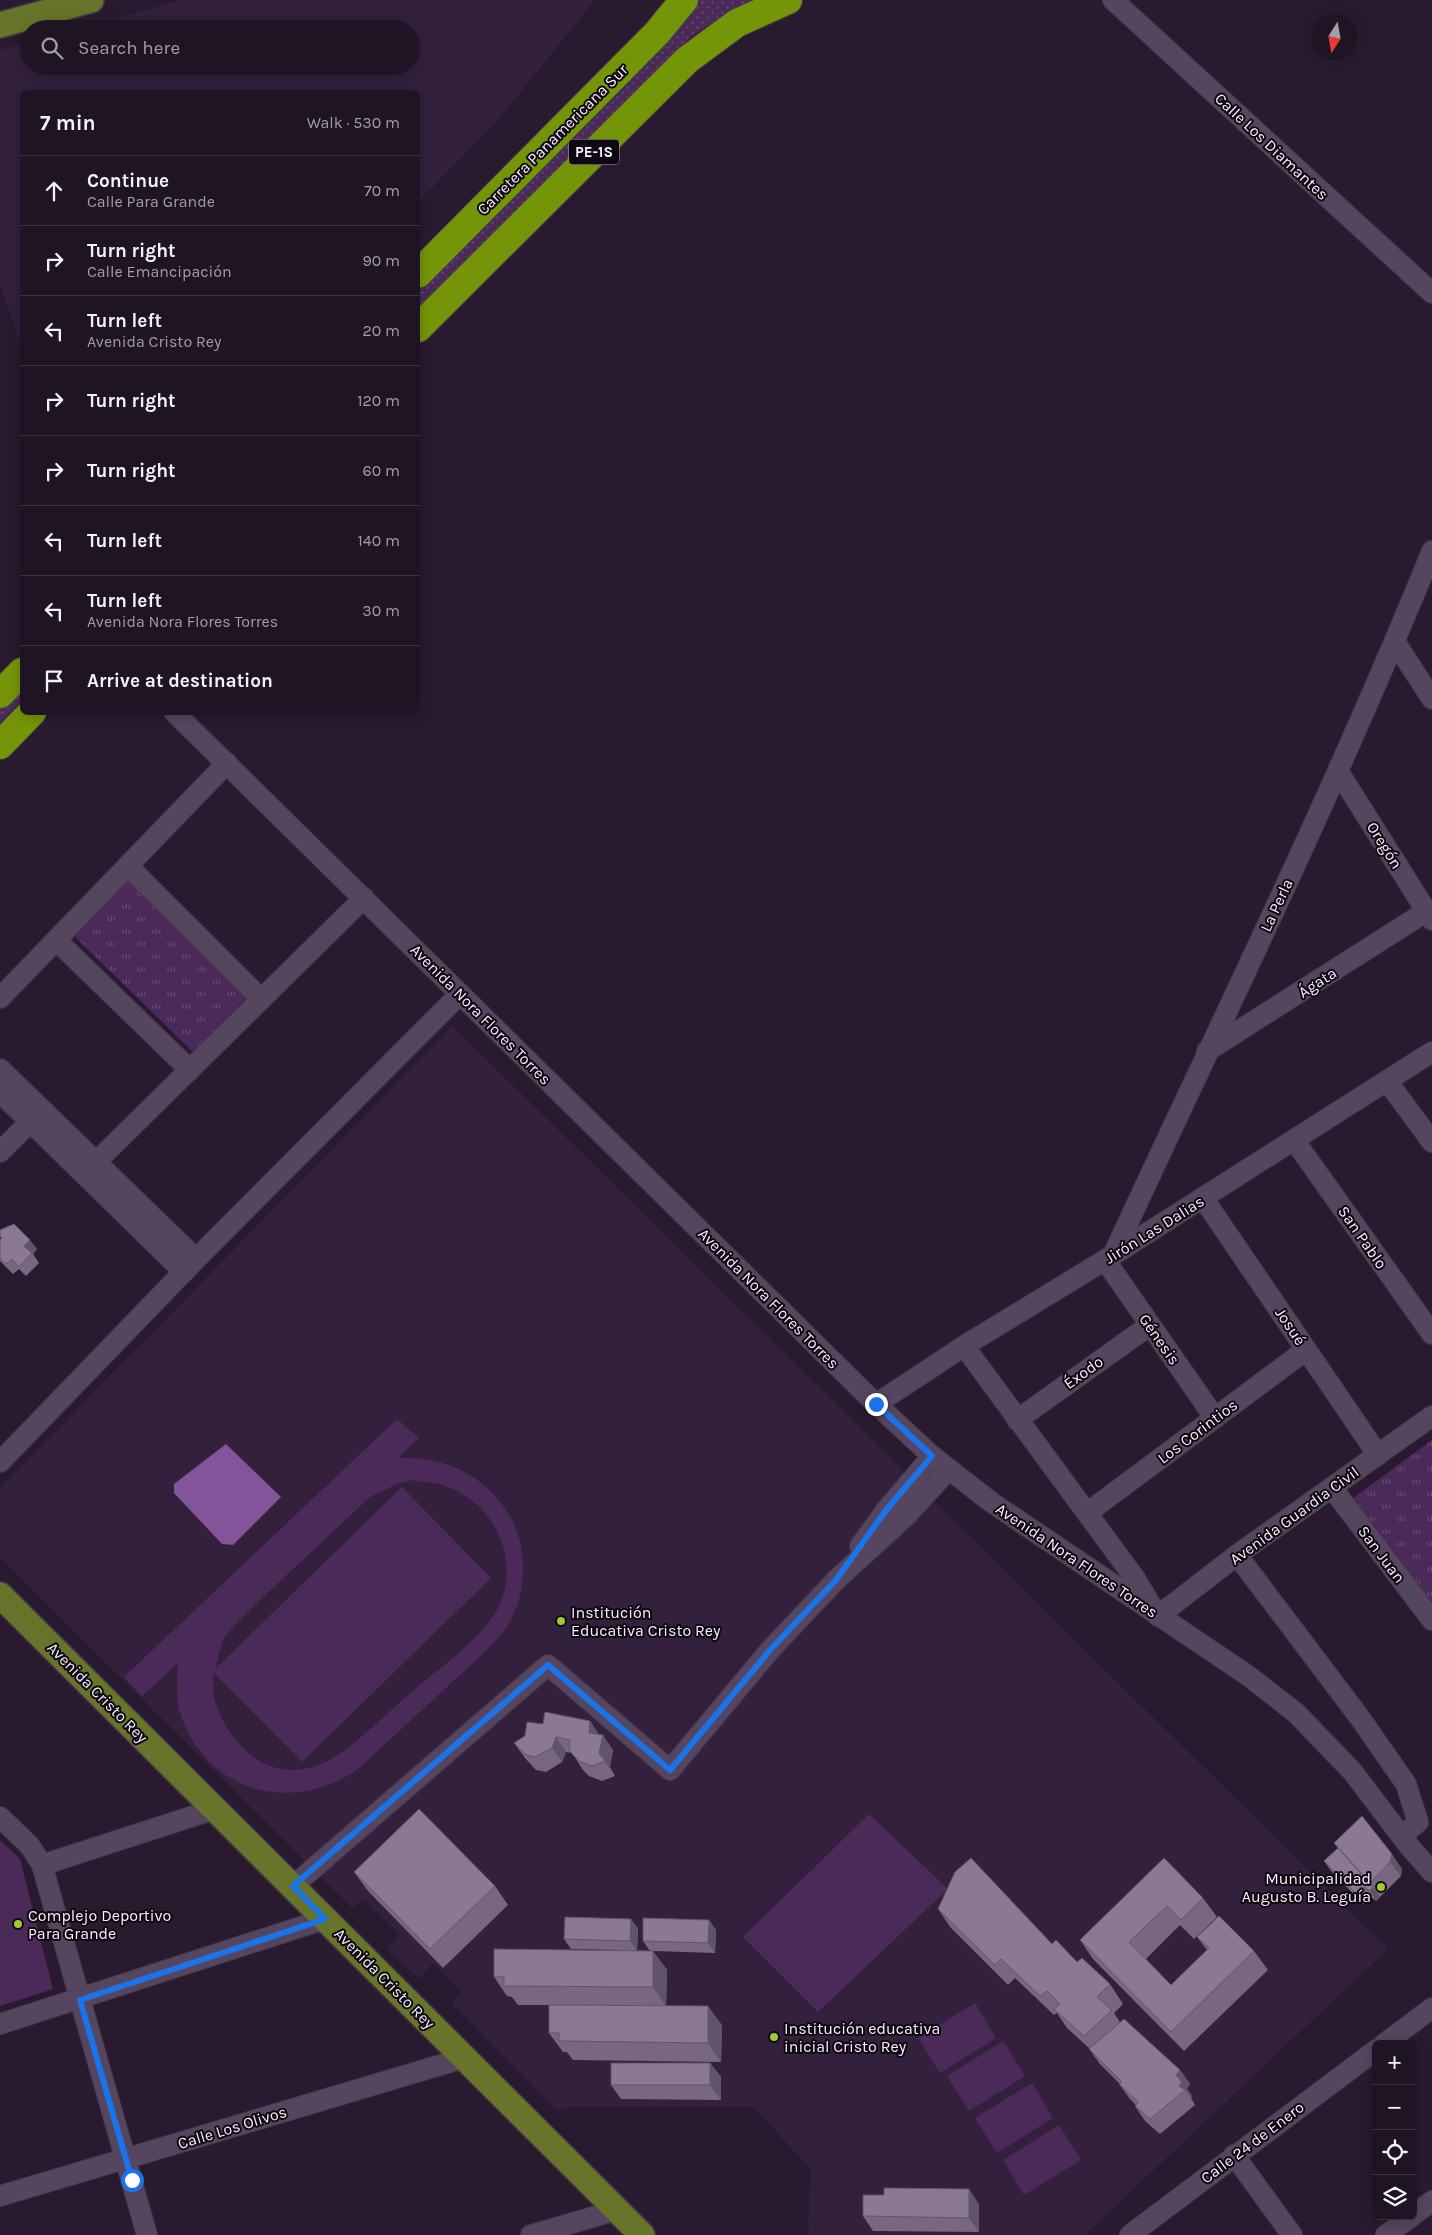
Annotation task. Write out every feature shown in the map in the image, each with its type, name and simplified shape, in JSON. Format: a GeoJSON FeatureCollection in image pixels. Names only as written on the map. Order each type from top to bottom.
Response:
{"type":"FeatureCollection","features":[{"type":"Feature","properties":{"kind":"highway","name":"Carretera Panamericana Sur"},"geometry":{"type":"LineString","coordinates":[[420,272],[657,33],[684,0]]}},
{"type":"Feature","properties":{"kind":"highway","name":"PE-1S"},"geometry":{"type":"LineString","coordinates":[[420,326],[687,60],[737,24],[788,0]]}},
{"type":"Feature","properties":{"kind":"highway"},"geometry":{"type":"LineString","coordinates":[[0,694],[20,674]]}},
{"type":"Feature","properties":{"kind":"highway"},"geometry":{"type":"LineString","coordinates":[[0,745],[29,715]]}},
{"type":"Feature","properties":{"kind":"main road"},"geometry":{"type":"LineString","coordinates":[[0,25],[91,0]]}},
{"type":"Feature","properties":{"kind":"main road","name":"Avenida Cristo Rey"},"geometry":{"type":"LineString","coordinates":[[0,1595],[642,2235]]}},
{"type":"Feature","properties":{"kind":"street","name":"Calle Los Diamantes"},"geometry":{"type":"LineString","coordinates":[[1113,0],[1432,293]]}},
{"type":"Feature","properties":{"kind":"street","name":"La Perla"},"geometry":{"type":"LineString","coordinates":[[1109,1258],[1338,771],[1395,642],[1432,551]]}},
{"type":"Feature","properties":{"kind":"street"},"geometry":{"type":"LineString","coordinates":[[1395,642],[1432,699]]}},
{"type":"Feature","properties":{"kind":"street","name":"Avenida Nora Flores Torres"},"geometry":{"type":"LineString","coordinates":[[177,715],[876,1404],[932,1456],[991,1502],[1250,1677],[1296,1713],[1352,1771],[1432,1872]]}},
{"type":"Feature","properties":{"kind":"street"},"geometry":{"type":"LineString","coordinates":[[0,998],[227,763]]}},
{"type":"Feature","properties":{"kind":"street","name":"Oregón"},"geometry":{"type":"LineString","coordinates":[[1338,771],[1430,916]]}},
{"type":"Feature","properties":{"kind":"street"},"geometry":{"type":"LineString","coordinates":[[128,866],[261,999]]}},
{"type":"Feature","properties":{"kind":"street"},"geometry":{"type":"LineString","coordinates":[[96,1162],[364,898]]}},
{"type":"Feature","properties":{"kind":"street","name":"Ágata"},"geometry":{"type":"LineString","coordinates":[[1207,1051],[1430,916]]}},
{"type":"Feature","properties":{"kind":"street"},"geometry":{"type":"LineString","coordinates":[[56,940],[190,1070]]}},
{"type":"Feature","properties":{"kind":"street"},"geometry":{"type":"LineString","coordinates":[[0,1462],[190,1266],[460,994]]}},
{"type":"Feature","properties":{"kind":"street","name":"Jirón Las Dalias"},"geometry":{"type":"LineString","coordinates":[[876,1404],[964,1346],[1109,1258],[1432,1052]]}},
{"type":"Feature","properties":{"kind":"street"},"geometry":{"type":"LineString","coordinates":[[0,1069],[96,1162],[190,1266]]}},
{"type":"Feature","properties":{"kind":"street"},"geometry":{"type":"LineString","coordinates":[[1388,1081],[1432,1142]]}},
{"type":"Feature","properties":{"kind":"street"},"geometry":{"type":"LineString","coordinates":[[0,1092],[30,1122],[190,1266]]}},
{"type":"Feature","properties":{"kind":"street"},"geometry":{"type":"LineString","coordinates":[[0,1152],[30,1122]]}},
{"type":"Feature","properties":{"kind":"street","name":"San Pablo"},"geometry":{"type":"LineString","coordinates":[[1294,1140],[1432,1334]]}},
{"type":"Feature","properties":{"kind":"street","name":"Josué"},"geometry":{"type":"LineString","coordinates":[[1203,1198],[1378,1455]]}},
{"type":"Feature","properties":{"kind":"street","name":"Génesis"},"geometry":{"type":"LineString","coordinates":[[1109,1258],[1150,1325],[1215,1418]]}},
{"type":"Feature","properties":{"kind":"street","name":"Éxodo"},"geometry":{"type":"LineString","coordinates":[[1017,1420],[1150,1325]]}},
{"type":"Feature","properties":{"kind":"street"},"geometry":{"type":"LineString","coordinates":[[964,1346],[1134,1577],[1158,1616]]}},
{"type":"Feature","properties":{"kind":"street","name":"Los Corintios"},"geometry":{"type":"LineString","coordinates":[[1087,1513],[1306,1350]]}},
{"type":"Feature","properties":{"kind":"street","name":"Avenida Guardia Civil"},"geometry":{"type":"LineString","coordinates":[[1158,1616],[1237,1556],[1432,1416]]}},
{"type":"Feature","properties":{"kind":"street"},"geometry":{"type":"LineString","coordinates":[[836,1580],[887,1509],[932,1456]]}},
{"type":"Feature","properties":{"kind":"street"},"geometry":{"type":"LineString","coordinates":[[293,1886],[548,1665],[670,1770],[770,1650],[836,1580],[906,1516],[948,1470]]}},
{"type":"Feature","properties":{"kind":"street","name":"San Juan"},"geometry":{"type":"LineString","coordinates":[[1332,1488],[1432,1620]]}},
{"type":"Feature","properties":{"kind":"street"},"geometry":{"type":"LineString","coordinates":[[1237,1556],[1360,1718],[1406,1784],[1425,1817],[1402,1836]]}},
{"type":"Feature","properties":{"kind":"street"},"geometry":{"type":"LineString","coordinates":[[42,1865],[215,1809]]}},
{"type":"Feature","properties":{"kind":"street"},"geometry":{"type":"LineString","coordinates":[[0,1817],[30,1846],[42,1865],[147,2235]]}},
{"type":"Feature","properties":{"kind":"street"},"geometry":{"type":"LineString","coordinates":[[0,2024],[80,2000],[325,1919]]}},
{"type":"Feature","properties":{"kind":"street"},"geometry":{"type":"LineString","coordinates":[[1389,2040],[1432,2008]]}},
{"type":"Feature","properties":{"kind":"street","name":"Calle 24 de Enero"},"geometry":{"type":"LineString","coordinates":[[1130,2235],[1372,2053]]}},
{"type":"Feature","properties":{"kind":"street","name":"Calle Los Olivos"},"geometry":{"type":"LineString","coordinates":[[0,2196],[464,2058]]}},
{"type":"Feature","properties":{"kind":"street"},"geometry":{"type":"LineString","coordinates":[[1234,2155],[1292,2235]]}},
{"type":"Feature","properties":{"kind":"street"},"geometry":{"type":"LineString","coordinates":[[1417,2212],[1432,2201]]}},
{"type":"Feature","properties":{"kind":"street"},"geometry":{"type":"LineString","coordinates":[[531,2235],[617,2210]]}},
{"type":"Feature","properties":{"kind":"street"},"geometry":{"type":"LineString","coordinates":[[1386,2235],[1407,2220]]}},
{"type":"Feature","properties":{"kind":"shaded area"},"geometry":{"type":"Polygon","coordinates":[[[181,0],[595,0],[493,126],[420,200],[420,90],[20,90],[20,341],[0,285],[0,50],[20,44],[20,75],[420,75],[420,20],[110,20],[181,0]]]}},
{"type":"Feature","properties":{"kind":"shaded area","name":"Institución Educativa Cristo Rey"},"geometry":{"type":"Polygon","coordinates":[[[453,1026],[1388,1949],[1085,2235],[808,2235],[810,2168],[753,2107],[566,2107],[557,2111],[452,2003],[461,1991],[433,1963],[419,1979],[387,1949],[400,1935],[363,1899],[352,1908],[0,1557],[0,1488],[453,1026]]]}},
{"type":"Feature","properties":{"kind":"shaded area"},"geometry":{"type":"Polygon","coordinates":[[[226,1444],[281,1497],[233,1545],[222,1544],[174,1493],[174,1484],[226,1444]]]}},
{"type":"Feature","properties":{"kind":"green space"},"geometry":{"type":"Polygon","coordinates":[[[697,0],[753,0],[726,14],[691,37],[420,308],[420,282],[697,0]]]}},
{"type":"Feature","properties":{"kind":"green space"},"geometry":{"type":"Polygon","coordinates":[[[20,675],[20,702],[0,723],[0,696],[20,675]]]}},
{"type":"Feature","properties":{"kind":"green space"},"geometry":{"type":"Polygon","coordinates":[[[129,880],[247,997],[193,1052],[75,937],[129,880]]]}},
{"type":"Feature","properties":{"kind":"green space"},"geometry":{"type":"Polygon","coordinates":[[[397,1419],[419,1438],[398,1458],[413,1458],[442,1463],[468,1474],[491,1491],[510,1517],[517,1532],[523,1565],[522,1582],[514,1614],[506,1628],[479,1658],[357,1770],[332,1783],[306,1791],[280,1793],[255,1788],[231,1779],[211,1763],[194,1742],[181,1716],[177,1697],[178,1663],[142,1696],[124,1677],[397,1419]],[[412,1480],[397,1484],[370,1497],[261,1599],[223,1639],[215,1669],[402,1487],[491,1578],[302,1762],[214,1673],[213,1691],[221,1717],[242,1747],[265,1764],[274,1768],[293,1770],[315,1766],[332,1759],[362,1736],[457,1654],[490,1621],[497,1610],[504,1591],[507,1572],[505,1553],[499,1535],[489,1518],[476,1504],[460,1493],[439,1484],[412,1480]]]}},
{"type":"Feature","properties":{"kind":"green space"},"geometry":{"type":"Polygon","coordinates":[[[1432,1440],[1432,1606],[1352,1499],[1432,1440]]]}},
{"type":"Feature","properties":{"kind":"green space"},"geometry":{"type":"Polygon","coordinates":[[[869,1814],[948,1889],[818,2012],[743,1937],[869,1814]]]}},
{"type":"Feature","properties":{"kind":"green space","name":"Complejo Deportivo Para Grande"},"geometry":{"type":"Polygon","coordinates":[[[0,1840],[20,1859],[53,1989],[0,2006],[0,1840]]]}},
{"type":"Feature","properties":{"kind":"green space"},"geometry":{"type":"Polygon","coordinates":[[[975,2003],[996,2038],[940,2073],[918,2038],[975,2003]]]}},
{"type":"Feature","properties":{"kind":"green space"},"geometry":{"type":"Polygon","coordinates":[[[1003,2041],[1025,2076],[969,2111],[947,2076],[1003,2041]]]}},
{"type":"Feature","properties":{"kind":"green space"},"geometry":{"type":"Polygon","coordinates":[[[1032,2083],[1053,2118],[997,2153],[975,2118],[1032,2083]]]}},
{"type":"Feature","properties":{"kind":"green space"},"geometry":{"type":"Polygon","coordinates":[[[1059,2125],[1081,2160],[1024,2195],[1003,2160],[1059,2125]]]}},
{"type":"Feature","properties":{"kind":"building"},"geometry":{"type":"Polygon","coordinates":[[[14,1224],[30,1240],[24,1246],[32,1253],[19,1267],[12,1259],[6,1264],[0,1258],[0,1240],[2,1238],[0,1230],[14,1224]]]}},
{"type":"Feature","properties":{"kind":"building"},"geometry":{"type":"Polygon","coordinates":[[[545,1712],[590,1721],[589,1733],[603,1735],[599,1753],[605,1761],[592,1766],[579,1761],[569,1749],[570,1740],[556,1737],[552,1748],[535,1757],[526,1755],[514,1743],[525,1736],[527,1722],[543,1724],[545,1712]]]}},
{"type":"Feature","properties":{"kind":"building"},"geometry":{"type":"Polygon","coordinates":[[[419,1809],[495,1886],[430,1949],[354,1872],[419,1809]]]}},
{"type":"Feature","properties":{"kind":"building"},"geometry":{"type":"Polygon","coordinates":[[[1362,1816],[1392,1854],[1390,1862],[1370,1883],[1334,1843],[1362,1816]]]}},
{"type":"Feature","properties":{"kind":"building"},"geometry":{"type":"Polygon","coordinates":[[[1338,1848],[1373,1887],[1370,1891],[1364,1887],[1356,1894],[1324,1861],[1338,1848]]]}},
{"type":"Feature","properties":{"kind":"building"},"geometry":{"type":"Polygon","coordinates":[[[971,1858],[1052,1944],[1056,1940],[1077,1962],[1082,1958],[1110,1984],[1097,1997],[1112,2010],[1084,2036],[1054,2009],[1060,2004],[1047,1991],[1040,1996],[1001,1959],[995,1965],[938,1909],[955,1872],[971,1858]]]}},
{"type":"Feature","properties":{"kind":"building"},"geometry":{"type":"Polygon","coordinates":[[[1164,1858],[1203,1898],[1181,1920],[1167,1906],[1129,1942],[1171,1985],[1209,1948],[1197,1937],[1219,1916],[1254,1951],[1171,2032],[1080,1940],[1164,1858]]]}},
{"type":"Feature","properties":{"kind":"building"},"geometry":{"type":"Polygon","coordinates":[[[565,1917],[631,1919],[630,1941],[564,1939],[565,1917]]]}},
{"type":"Feature","properties":{"kind":"building"},"geometry":{"type":"Polygon","coordinates":[[[643,1918],[709,1920],[708,1943],[643,1941],[643,1918]]]}},
{"type":"Feature","properties":{"kind":"building"},"geometry":{"type":"Polygon","coordinates":[[[494,1949],[653,1951],[653,1987],[504,1986],[504,1977],[494,1977],[494,1949]]]}},
{"type":"Feature","properties":{"kind":"building"},"geometry":{"type":"Polygon","coordinates":[[[549,2005],[708,2006],[708,2043],[559,2041],[559,2033],[549,2033],[549,2005]]]}},
{"type":"Feature","properties":{"kind":"building"},"geometry":{"type":"Polygon","coordinates":[[[1124,2019],[1180,2070],[1176,2075],[1182,2082],[1179,2086],[1185,2090],[1150,2119],[1135,2106],[1138,2102],[1119,2084],[1122,2082],[1089,2049],[1124,2019]]]}},
{"type":"Feature","properties":{"kind":"building"},"geometry":{"type":"Polygon","coordinates":[[[611,2063],[710,2063],[710,2085],[611,2085],[611,2063]]]}},
{"type":"Feature","properties":{"kind":"building"},"geometry":{"type":"Polygon","coordinates":[[[884,2188],[969,2189],[969,2218],[863,2216],[863,2195],[884,2195],[884,2188]]]}},
{"type":"Feature","properties":{"kind":"place","name":"Institución Educativa Cristo Rey"},"geometry":{"type":"Point","coordinates":[561,1621]}},
{"type":"Feature","properties":{"kind":"place","name":"Municipalidad Augusto B. Leguía"},"geometry":{"type":"Point","coordinates":[1381,1887]}},
{"type":"Feature","properties":{"kind":"place","name":"Complejo Deportivo Para Grande"},"geometry":{"type":"Point","coordinates":[18,1924]}},
{"type":"Feature","properties":{"kind":"place","name":"Institución educativa inicial Cristo Rey"},"geometry":{"type":"Point","coordinates":[774,2037]}},
{"type":"Feature","properties":{"kind":"route"},"geometry":{"type":"LineString","coordinates":[[132,2180],[80,2000],[325,1919],[293,1886],[548,1665],[670,1770],[770,1650],[836,1580],[887,1509],[932,1456],[876,1404]]}}]}
